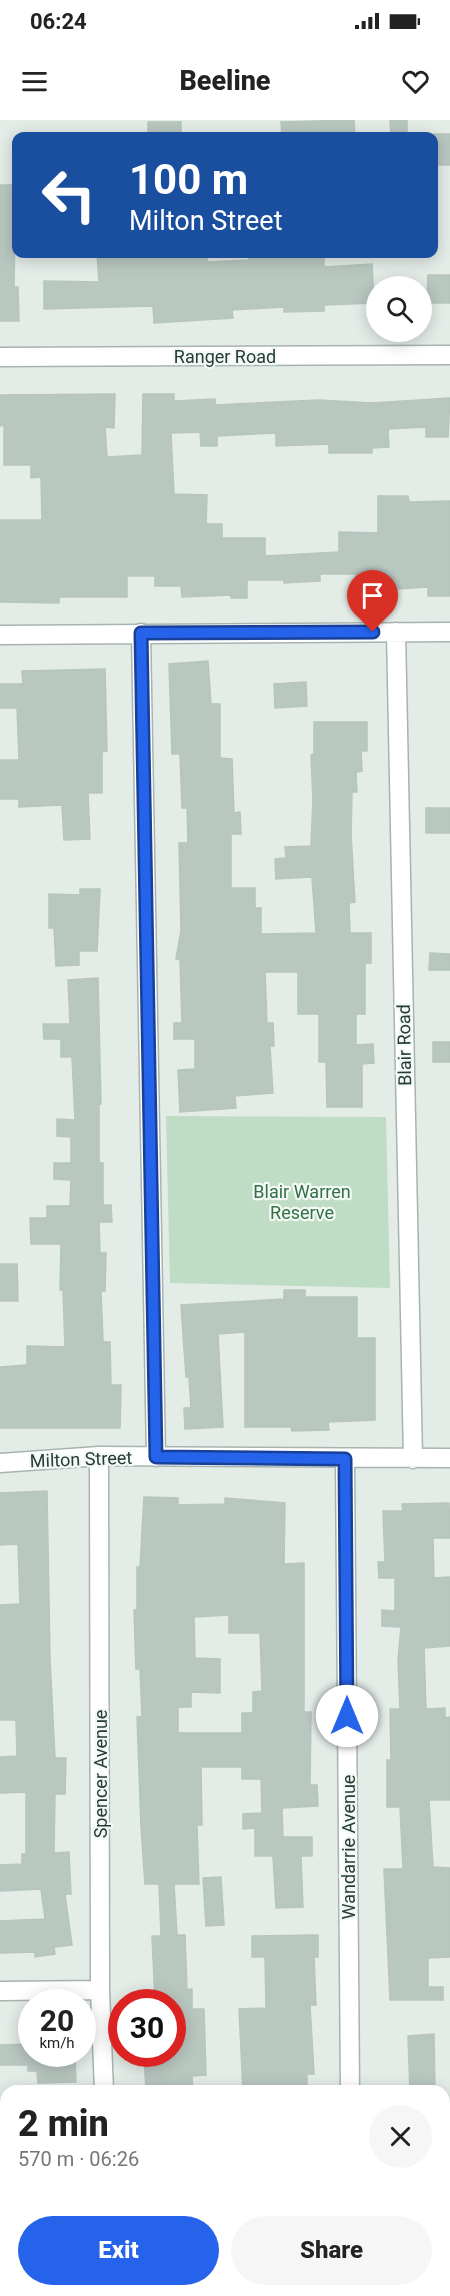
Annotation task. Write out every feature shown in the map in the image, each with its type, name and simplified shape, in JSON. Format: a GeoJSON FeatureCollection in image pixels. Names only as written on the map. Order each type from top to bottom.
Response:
{"type":"FeatureCollection","features":[{"type":"Feature","properties":{"kind":"street","name":"Ranger Road"},"geometry":{"type":"LineString","coordinates":[[0,357],[450,355]]}},
{"type":"Feature","properties":{"kind":"street","name":"Blair Road"},"geometry":{"type":"LineString","coordinates":[[396,632],[413,1459]]}},
{"type":"Feature","properties":{"kind":"street"},"geometry":{"type":"LineString","coordinates":[[0,635],[450,632]]}},
{"type":"Feature","properties":{"kind":"street"},"geometry":{"type":"LineString","coordinates":[[141,633],[156,1457]]}},
{"type":"Feature","properties":{"kind":"street","name":"Milton Street"},"geometry":{"type":"LineString","coordinates":[[0,1463],[99,1456],[450,1458]]}},
{"type":"Feature","properties":{"kind":"street","name":"Spencer Avenue"},"geometry":{"type":"LineString","coordinates":[[99,1456],[100,1990],[104,2085]]}},
{"type":"Feature","properties":{"kind":"street","name":"Wandarrie Avenue"},"geometry":{"type":"LineString","coordinates":[[345,1459],[350,2085]]}},
{"type":"Feature","properties":{"kind":"street"},"geometry":{"type":"LineString","coordinates":[[0,1991],[100,1990]]}},
{"type":"Feature","properties":{"kind":"green space","name":"Blair Warren Reserve"},"geometry":{"type":"Polygon","coordinates":[[[166,1116],[386,1117],[390,1288],[170,1283],[166,1116]]]}},
{"type":"Feature","properties":{"kind":"building"},"geometry":{"type":"Polygon","coordinates":[[[354,120],[355,132],[282,132],[281,122],[354,120]]]}},
{"type":"Feature","properties":{"kind":"building"},"geometry":{"type":"Polygon","coordinates":[[[390,120],[407,120],[407,132],[391,132],[390,120]]]}},
{"type":"Feature","properties":{"kind":"building"},"geometry":{"type":"Polygon","coordinates":[[[148,122],[181,122],[181,132],[148,132],[148,122]]]}},
{"type":"Feature","properties":{"kind":"building"},"geometry":{"type":"Polygon","coordinates":[[[438,134],[450,134],[450,165],[438,165],[438,134]]]}},
{"type":"Feature","properties":{"kind":"building"},"geometry":{"type":"Polygon","coordinates":[[[0,185],[12,185],[12,258],[15,258],[14,287],[18,287],[19,321],[0,321],[0,185]]]}},
{"type":"Feature","properties":{"kind":"building"},"geometry":{"type":"Polygon","coordinates":[[[97,258],[207,258],[207,262],[249,260],[249,258],[324,258],[324,267],[372,264],[373,276],[366,276],[366,303],[324,305],[324,311],[284,312],[284,307],[232,310],[233,318],[154,323],[153,306],[44,309],[44,281],[99,282],[97,258]]]}},
{"type":"Feature","properties":{"kind":"building"},"geometry":{"type":"Polygon","coordinates":[[[450,275],[450,303],[432,303],[432,276],[428,276],[450,275]]]}},
{"type":"Feature","properties":{"kind":"building"},"geometry":{"type":"Polygon","coordinates":[[[115,394],[114,428],[105,427],[107,457],[142,455],[143,394],[174,394],[174,401],[215,399],[215,405],[319,400],[372,403],[450,398],[448,437],[426,437],[426,427],[388,429],[389,447],[372,448],[372,453],[329,453],[329,444],[276,446],[276,433],[217,436],[217,446],[201,446],[200,432],[171,433],[174,494],[207,495],[206,524],[222,524],[222,538],[265,538],[265,556],[339,552],[339,532],[378,533],[378,496],[408,496],[409,502],[450,501],[450,596],[428,596],[428,587],[380,590],[379,584],[356,584],[356,574],[320,574],[320,581],[284,583],[284,580],[247,580],[247,598],[231,598],[231,595],[182,597],[181,586],[155,586],[155,576],[127,576],[127,597],[59,597],[59,603],[0,602],[0,520],[42,520],[41,477],[31,478],[31,465],[4,465],[4,425],[0,426],[0,395],[115,394]]]}},
{"type":"Feature","properties":{"kind":"building"},"geometry":{"type":"Polygon","coordinates":[[[208,661],[211,704],[220,704],[220,758],[232,759],[234,813],[240,812],[241,834],[231,834],[231,888],[255,888],[255,908],[261,908],[261,934],[316,933],[312,877],[276,879],[275,859],[286,858],[285,847],[311,846],[313,800],[311,755],[314,754],[314,722],[367,722],[367,751],[361,751],[362,771],[356,772],[357,792],[352,792],[351,835],[355,902],[349,903],[350,933],[371,933],[371,963],[365,963],[365,1014],[356,1014],[356,1045],[373,1044],[374,1063],[362,1064],[362,1107],[327,1107],[326,1062],[319,1062],[319,1014],[298,1014],[298,972],[265,972],[267,1023],[273,1023],[274,1046],[270,1046],[273,1093],[235,1096],[236,1108],[180,1112],[178,1070],[195,1069],[195,1039],[174,1039],[174,1023],[182,1023],[180,960],[176,959],[181,930],[179,843],[188,843],[187,808],[182,808],[180,754],[172,754],[169,664],[208,661]]]}},
{"type":"Feature","properties":{"kind":"building"},"geometry":{"type":"Polygon","coordinates":[[[105,669],[107,751],[102,752],[102,793],[88,793],[90,839],[64,840],[62,805],[19,807],[19,799],[0,799],[0,760],[19,760],[17,708],[0,708],[0,684],[23,684],[22,671],[105,669]]]}},
{"type":"Feature","properties":{"kind":"building"},"geometry":{"type":"Polygon","coordinates":[[[306,682],[307,706],[275,708],[274,684],[306,682]]]}},
{"type":"Feature","properties":{"kind":"building"},"geometry":{"type":"Polygon","coordinates":[[[426,808],[450,808],[450,833],[426,833],[426,808]]]}},
{"type":"Feature","properties":{"kind":"building"},"geometry":{"type":"Polygon","coordinates":[[[80,889],[100,889],[97,951],[79,951],[79,965],[56,966],[54,928],[49,928],[49,894],[80,895],[80,889]]]}},
{"type":"Feature","properties":{"kind":"building"},"geometry":{"type":"Polygon","coordinates":[[[430,953],[450,954],[450,970],[429,970],[430,953]]]}},
{"type":"Feature","properties":{"kind":"building"},"geometry":{"type":"Polygon","coordinates":[[[98,978],[101,1104],[99,1104],[99,1163],[103,1163],[103,1205],[111,1205],[112,1222],[99,1222],[100,1253],[106,1253],[105,1291],[101,1291],[103,1342],[110,1342],[111,1385],[121,1385],[120,1428],[0,1428],[0,1367],[27,1365],[27,1346],[65,1347],[63,1290],[60,1290],[61,1244],[31,1244],[30,1218],[47,1218],[47,1206],[70,1206],[71,1180],[54,1179],[54,1163],[71,1163],[71,1137],[57,1136],[57,1119],[75,1120],[72,1057],[61,1057],[61,1039],[44,1039],[43,1024],[70,1024],[68,980],[98,978]]]}},
{"type":"Feature","properties":{"kind":"building"},"geometry":{"type":"Polygon","coordinates":[[[433,1042],[450,1042],[450,1062],[433,1062],[433,1042]]]}},
{"type":"Feature","properties":{"kind":"building"},"geometry":{"type":"Polygon","coordinates":[[[0,1264],[17,1264],[18,1301],[0,1301],[0,1264]]]}},
{"type":"Feature","properties":{"kind":"building"},"geometry":{"type":"Polygon","coordinates":[[[284,1290],[305,1290],[305,1297],[357,1297],[357,1338],[375,1338],[375,1420],[328,1422],[329,1430],[292,1431],[291,1427],[245,1427],[245,1332],[218,1334],[223,1427],[185,1429],[184,1408],[191,1408],[189,1377],[186,1377],[181,1305],[284,1299],[284,1290]]]}},
{"type":"Feature","properties":{"kind":"building"},"geometry":{"type":"Polygon","coordinates":[[[47,1491],[50,1658],[55,1758],[66,1758],[65,1794],[55,1794],[54,1853],[69,1852],[71,1894],[65,1894],[72,1945],[54,1947],[55,1954],[35,1957],[35,1952],[0,1953],[0,1921],[45,1919],[41,1889],[0,1891],[0,1865],[22,1864],[22,1854],[26,1854],[26,1792],[0,1793],[0,1757],[17,1756],[16,1720],[0,1720],[0,1605],[20,1604],[18,1544],[0,1545],[0,1493],[47,1491]]]}},
{"type":"Feature","properties":{"kind":"building"},"geometry":{"type":"Polygon","coordinates":[[[144,1497],[178,1498],[178,1505],[225,1504],[225,1498],[285,1503],[284,1564],[304,1563],[304,1712],[311,1712],[310,1785],[317,1785],[318,1806],[282,1808],[283,1837],[312,1837],[312,1856],[301,1856],[303,1907],[276,1908],[273,1856],[255,1856],[255,1828],[243,1829],[243,1814],[262,1813],[261,1779],[242,1779],[242,1767],[201,1767],[202,1825],[197,1825],[199,1884],[174,1884],[177,1935],[185,1935],[187,1990],[192,1989],[192,2009],[204,2009],[206,2075],[192,2076],[193,2085],[146,2085],[145,2067],[186,2067],[186,1989],[154,1989],[152,1936],[161,1936],[159,1884],[145,1884],[137,1717],[142,1717],[140,1669],[136,1669],[134,1610],[137,1610],[137,1567],[140,1567],[144,1497]],[[229,1615],[194,1617],[195,1658],[220,1659],[220,1693],[191,1692],[191,1707],[178,1707],[178,1733],[242,1733],[242,1713],[253,1713],[253,1692],[262,1691],[260,1633],[229,1633],[229,1615]]]}},
{"type":"Feature","properties":{"kind":"building"},"geometry":{"type":"Polygon","coordinates":[[[449,1503],[450,1538],[433,1538],[434,1578],[450,1577],[450,1646],[424,1648],[426,1709],[445,1708],[445,1718],[450,1717],[450,1800],[429,1800],[433,1867],[450,1868],[450,1957],[428,1958],[428,1987],[443,1987],[443,2000],[390,2000],[384,1869],[403,1869],[400,1807],[387,1807],[387,1760],[391,1760],[390,1709],[400,1709],[398,1661],[401,1627],[382,1626],[382,1610],[395,1611],[395,1578],[379,1578],[378,1562],[385,1562],[383,1511],[403,1511],[402,1504],[449,1503]]]}},
{"type":"Feature","properties":{"kind":"building"},"geometry":{"type":"Polygon","coordinates":[[[221,1877],[224,1925],[206,1926],[203,1878],[221,1877]]]}},
{"type":"Feature","properties":{"kind":"building"},"geometry":{"type":"Polygon","coordinates":[[[318,1935],[318,1957],[314,1957],[316,2005],[310,2005],[314,2074],[307,2074],[307,2085],[243,2085],[239,2009],[266,2008],[265,1957],[252,1957],[252,1936],[318,1935]]]}},
{"type":"Feature","properties":{"kind":"building"},"geometry":{"type":"Polygon","coordinates":[[[434,2034],[435,2085],[410,2085],[408,2036],[434,2034]]]}},
{"type":"Feature","properties":{"kind":"building"},"geometry":{"type":"Polygon","coordinates":[[[18,2044],[18,2065],[0,2065],[0,2045],[18,2044]]]}},
{"type":"Feature","properties":{"kind":"building"},"geometry":{"type":"Polygon","coordinates":[[[28,2067],[75,2067],[76,2082],[38,2083],[37,2071],[28,2071],[28,2067]]]}},
{"type":"Feature","properties":{"kind":"route"},"geometry":{"type":"LineString","coordinates":[[347,1716],[345,1459],[156,1457],[141,633],[373,632]]}}]}
